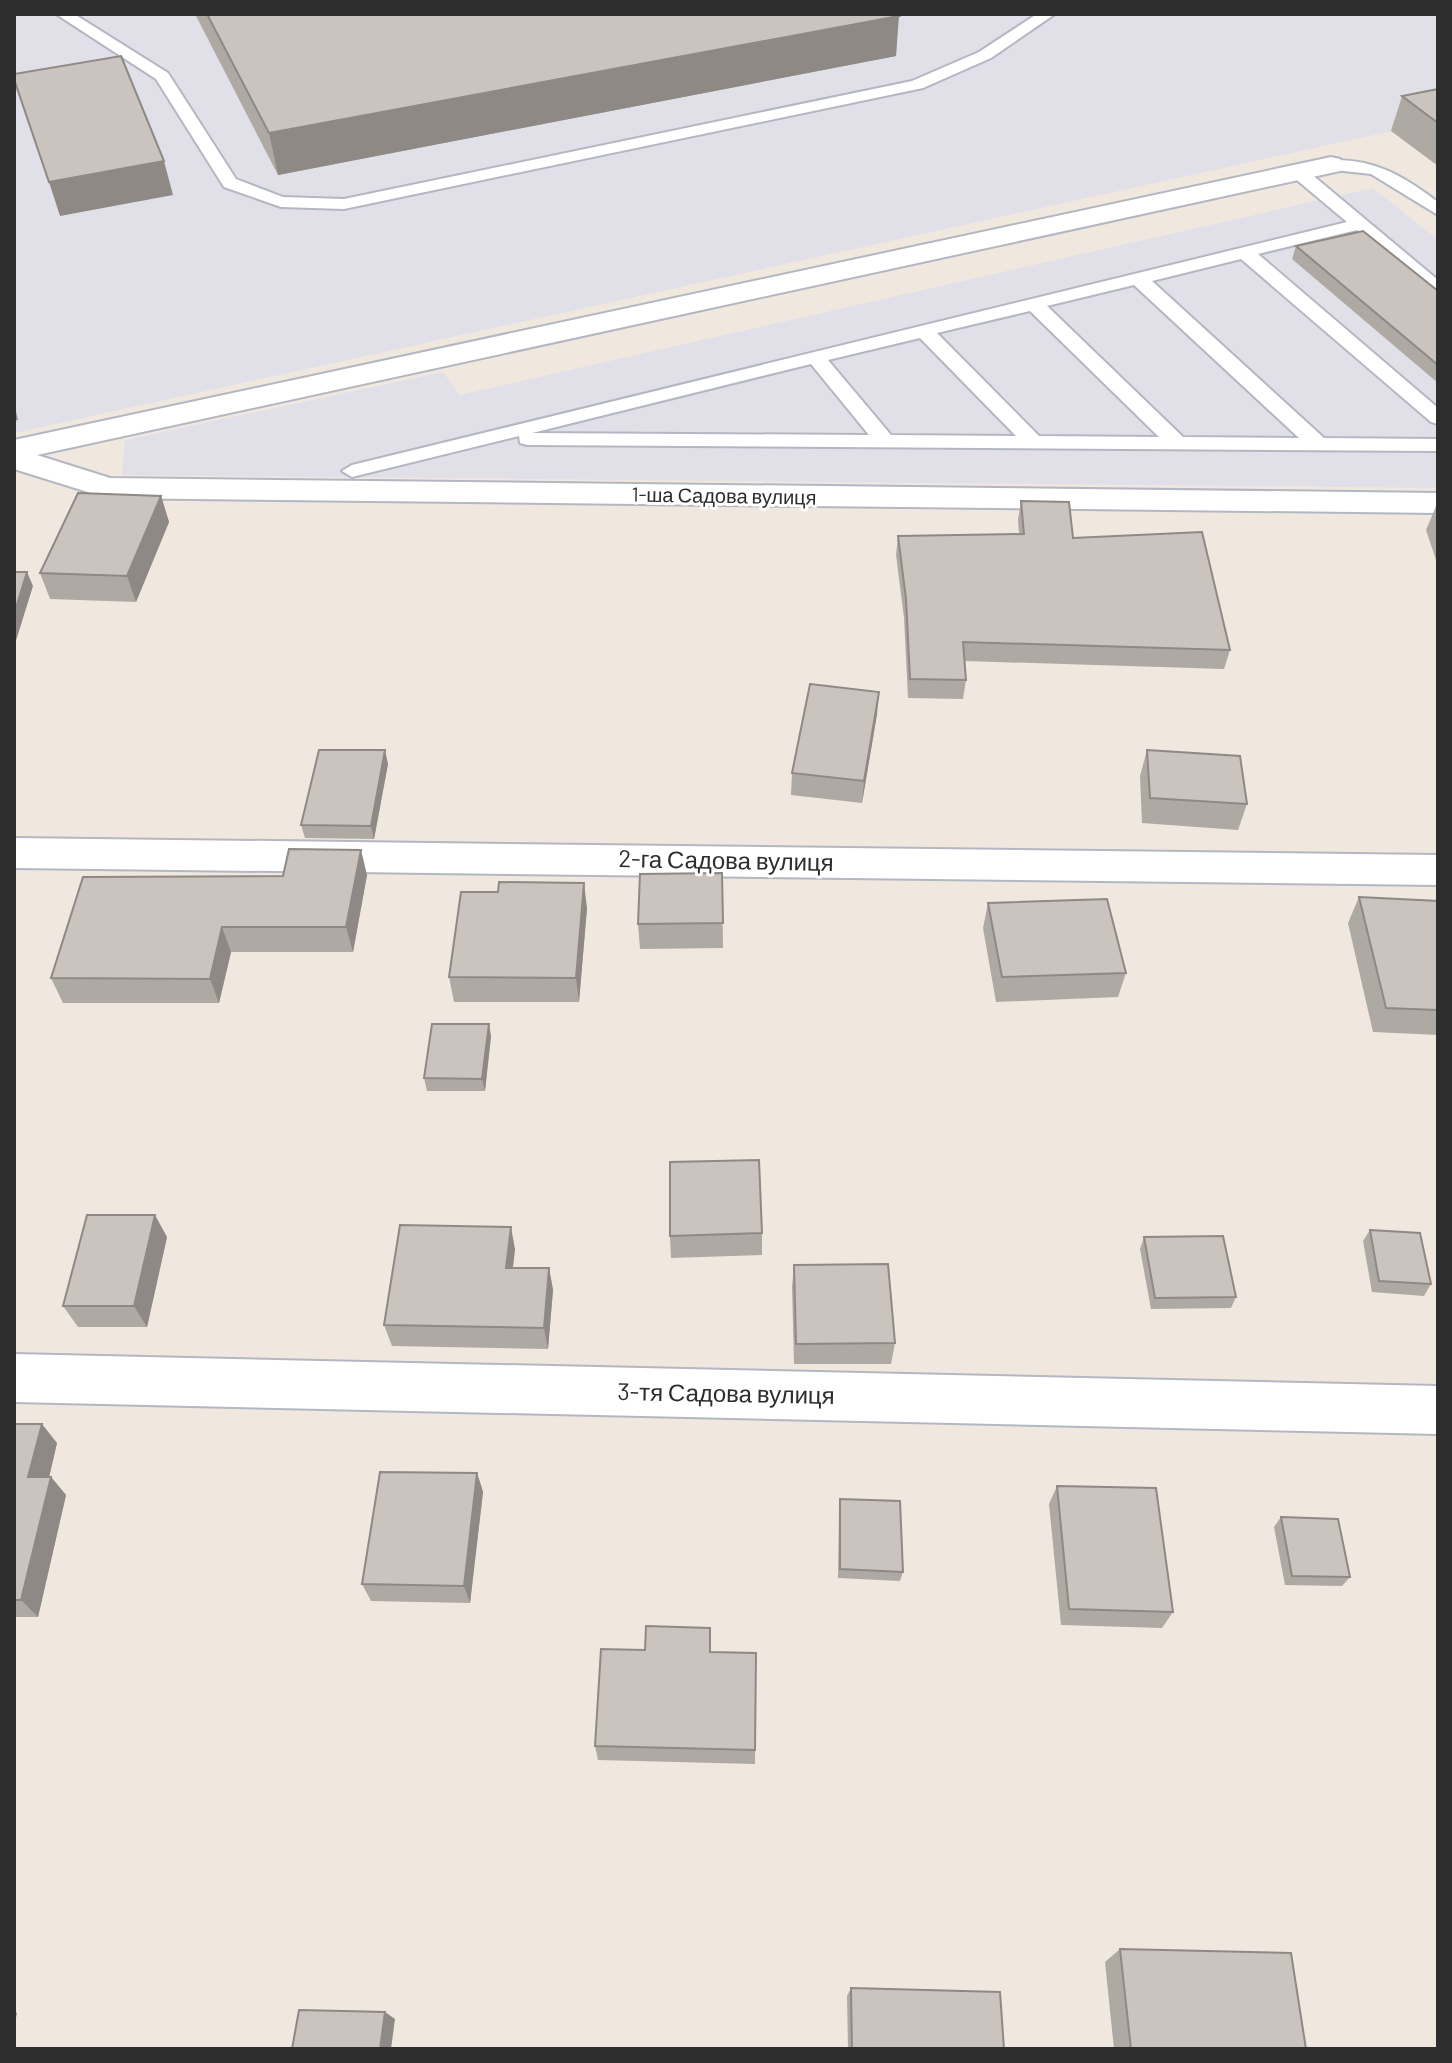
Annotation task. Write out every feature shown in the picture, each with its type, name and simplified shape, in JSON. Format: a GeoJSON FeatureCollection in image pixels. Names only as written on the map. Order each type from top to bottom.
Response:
{"type":"FeatureCollection","features":[{"type":"Feature","properties":{"kind":"street"},"geometry":{"type":"LineString","coordinates":[[14,450],[1331,165]]}},
{"type":"Feature","properties":{"kind":"street","name":"1-ша Садова вулиця"},"geometry":{"type":"LineString","coordinates":[[14,458],[107,488],[1438,503]]}},
{"type":"Feature","properties":{"kind":"street","name":"2-га Садова вулиця"},"geometry":{"type":"LineString","coordinates":[[14,853],[1438,870]]}},
{"type":"Feature","properties":{"kind":"street","name":"3-тя Садова вулиця"},"geometry":{"type":"LineString","coordinates":[[14,1378],[1438,1410]]}},
{"type":"Feature","properties":{"kind":"lane"},"geometry":{"type":"LineString","coordinates":[[64,14],[162,76],[230,183],[281,202],[344,204],[917,85],[985,55],[1047,14]]}},
{"type":"Feature","properties":{"kind":"lane"},"geometry":{"type":"LineString","coordinates":[[1331,165],[1352,164],[1381,170],[1433,202]]}},
{"type":"Feature","properties":{"kind":"lane"},"geometry":{"type":"LineString","coordinates":[[1298,172],[1438,289]]}},
{"type":"Feature","properties":{"kind":"lane"},"geometry":{"type":"LineString","coordinates":[[352,471],[1360,224]]}},
{"type":"Feature","properties":{"kind":"lane"},"geometry":{"type":"LineString","coordinates":[[1245,253],[1438,418]]}},
{"type":"Feature","properties":{"kind":"lane"},"geometry":{"type":"LineString","coordinates":[[1139,279],[1318,444]]}},
{"type":"Feature","properties":{"kind":"lane"},"geometry":{"type":"LineString","coordinates":[[1034,304],[1178,444]]}},
{"type":"Feature","properties":{"kind":"lane"},"geometry":{"type":"LineString","coordinates":[[924,331],[1034,443]]}},
{"type":"Feature","properties":{"kind":"lane"},"geometry":{"type":"LineString","coordinates":[[815,357],[885,441]]}},
{"type":"Feature","properties":{"kind":"lane"},"geometry":{"type":"LineString","coordinates":[[483,439],[1438,445]]}},
{"type":"Feature","properties":{"kind":"shaded area"},"geometry":{"type":"Polygon","coordinates":[[[14,14],[1438,14],[1438,121],[14,433],[14,14]]]}},
{"type":"Feature","properties":{"kind":"shaded area"},"geometry":{"type":"Polygon","coordinates":[[[1373,188],[1438,240],[1438,488],[122,475],[125,440],[443,372],[460,395],[1373,188]]]}},
{"type":"Feature","properties":{"kind":"building"},"geometry":{"type":"Polygon","coordinates":[[[207,14],[897,14],[899,16],[269,133],[207,14]]]}},
{"type":"Feature","properties":{"kind":"building"},"geometry":{"type":"Polygon","coordinates":[[[121,56],[164,161],[49,182],[14,74],[121,56]]]}},
{"type":"Feature","properties":{"kind":"building"},"geometry":{"type":"Polygon","coordinates":[[[1438,89],[1438,123],[1402,96],[1438,89]]]}},
{"type":"Feature","properties":{"kind":"building"},"geometry":{"type":"Polygon","coordinates":[[[1363,231],[1438,291],[1438,365],[1296,246],[1363,231]]]}},
{"type":"Feature","properties":{"kind":"building"},"geometry":{"type":"Polygon","coordinates":[[[78,493],[161,496],[127,576],[40,573],[78,493]]]}},
{"type":"Feature","properties":{"kind":"building"},"geometry":{"type":"Polygon","coordinates":[[[1021,501],[1069,502],[1073,538],[1202,532],[1230,650],[963,642],[966,680],[910,679],[906,599],[898,536],[1024,534],[1021,501]]]}},
{"type":"Feature","properties":{"kind":"building"},"geometry":{"type":"Polygon","coordinates":[[[14,572],[27,572],[14,614],[14,572]]]}},
{"type":"Feature","properties":{"kind":"building"},"geometry":{"type":"Polygon","coordinates":[[[810,684],[879,692],[864,781],[792,773],[810,684]]]}},
{"type":"Feature","properties":{"kind":"building"},"geometry":{"type":"Polygon","coordinates":[[[319,750],[385,750],[371,826],[301,825],[319,750]]]}},
{"type":"Feature","properties":{"kind":"building"},"geometry":{"type":"Polygon","coordinates":[[[1147,750],[1240,756],[1247,804],[1150,798],[1147,750]]]}},
{"type":"Feature","properties":{"kind":"building"},"geometry":{"type":"Polygon","coordinates":[[[289,849],[361,850],[346,927],[222,927],[210,979],[51,978],[83,877],[283,876],[289,849]]]}},
{"type":"Feature","properties":{"kind":"building"},"geometry":{"type":"Polygon","coordinates":[[[722,873],[723,923],[638,924],[640,874],[722,873]]]}},
{"type":"Feature","properties":{"kind":"building"},"geometry":{"type":"Polygon","coordinates":[[[499,882],[584,883],[576,978],[449,977],[461,892],[498,892],[499,882]]]}},
{"type":"Feature","properties":{"kind":"building"},"geometry":{"type":"Polygon","coordinates":[[[1359,897],[1438,901],[1438,1010],[1386,1008],[1359,897]]]}},
{"type":"Feature","properties":{"kind":"building"},"geometry":{"type":"Polygon","coordinates":[[[1107,899],[1126,973],[1002,977],[988,903],[1107,899]]]}},
{"type":"Feature","properties":{"kind":"building"},"geometry":{"type":"Polygon","coordinates":[[[432,1024],[489,1024],[482,1079],[424,1078],[432,1024]]]}},
{"type":"Feature","properties":{"kind":"building"},"geometry":{"type":"Polygon","coordinates":[[[759,1160],[762,1233],[670,1236],[670,1162],[759,1160]]]}},
{"type":"Feature","properties":{"kind":"building"},"geometry":{"type":"Polygon","coordinates":[[[87,1215],[155,1215],[134,1306],[63,1306],[87,1215]]]}},
{"type":"Feature","properties":{"kind":"building"},"geometry":{"type":"Polygon","coordinates":[[[400,1225],[511,1227],[506,1268],[549,1268],[544,1328],[384,1325],[400,1225]]]}},
{"type":"Feature","properties":{"kind":"building"},"geometry":{"type":"Polygon","coordinates":[[[1370,1230],[1420,1233],[1431,1284],[1379,1281],[1370,1230]]]}},
{"type":"Feature","properties":{"kind":"building"},"geometry":{"type":"Polygon","coordinates":[[[1223,1236],[1236,1297],[1155,1298],[1144,1237],[1223,1236]]]}},
{"type":"Feature","properties":{"kind":"building"},"geometry":{"type":"Polygon","coordinates":[[[888,1264],[895,1343],[796,1344],[794,1265],[888,1264]]]}},
{"type":"Feature","properties":{"kind":"building"},"geometry":{"type":"Polygon","coordinates":[[[14,1424],[42,1424],[28,1477],[51,1477],[21,1600],[14,1600],[14,1424]]]}},
{"type":"Feature","properties":{"kind":"building"},"geometry":{"type":"Polygon","coordinates":[[[380,1472],[477,1473],[464,1586],[362,1584],[380,1472]]]}},
{"type":"Feature","properties":{"kind":"building"},"geometry":{"type":"Polygon","coordinates":[[[1057,1486],[1156,1488],[1173,1612],[1069,1609],[1057,1486]]]}},
{"type":"Feature","properties":{"kind":"building"},"geometry":{"type":"Polygon","coordinates":[[[840,1499],[900,1501],[903,1572],[840,1569],[840,1499]]]}},
{"type":"Feature","properties":{"kind":"building"},"geometry":{"type":"Polygon","coordinates":[[[1281,1517],[1338,1519],[1350,1577],[1292,1576],[1281,1517]]]}},
{"type":"Feature","properties":{"kind":"building"},"geometry":{"type":"Polygon","coordinates":[[[646,1626],[710,1628],[710,1652],[756,1653],[755,1750],[595,1746],[601,1649],[645,1650],[646,1626]]]}},
{"type":"Feature","properties":{"kind":"building"},"geometry":{"type":"Polygon","coordinates":[[[1120,1949],[1291,1953],[1306,2049],[1131,2049],[1120,1949]]]}},
{"type":"Feature","properties":{"kind":"building"},"geometry":{"type":"Polygon","coordinates":[[[851,1988],[1000,1992],[1004,2049],[852,2049],[851,1988]]]}},
{"type":"Feature","properties":{"kind":"building"},"geometry":{"type":"Polygon","coordinates":[[[299,2010],[385,2012],[380,2049],[292,2049],[299,2010]]]}}]}
